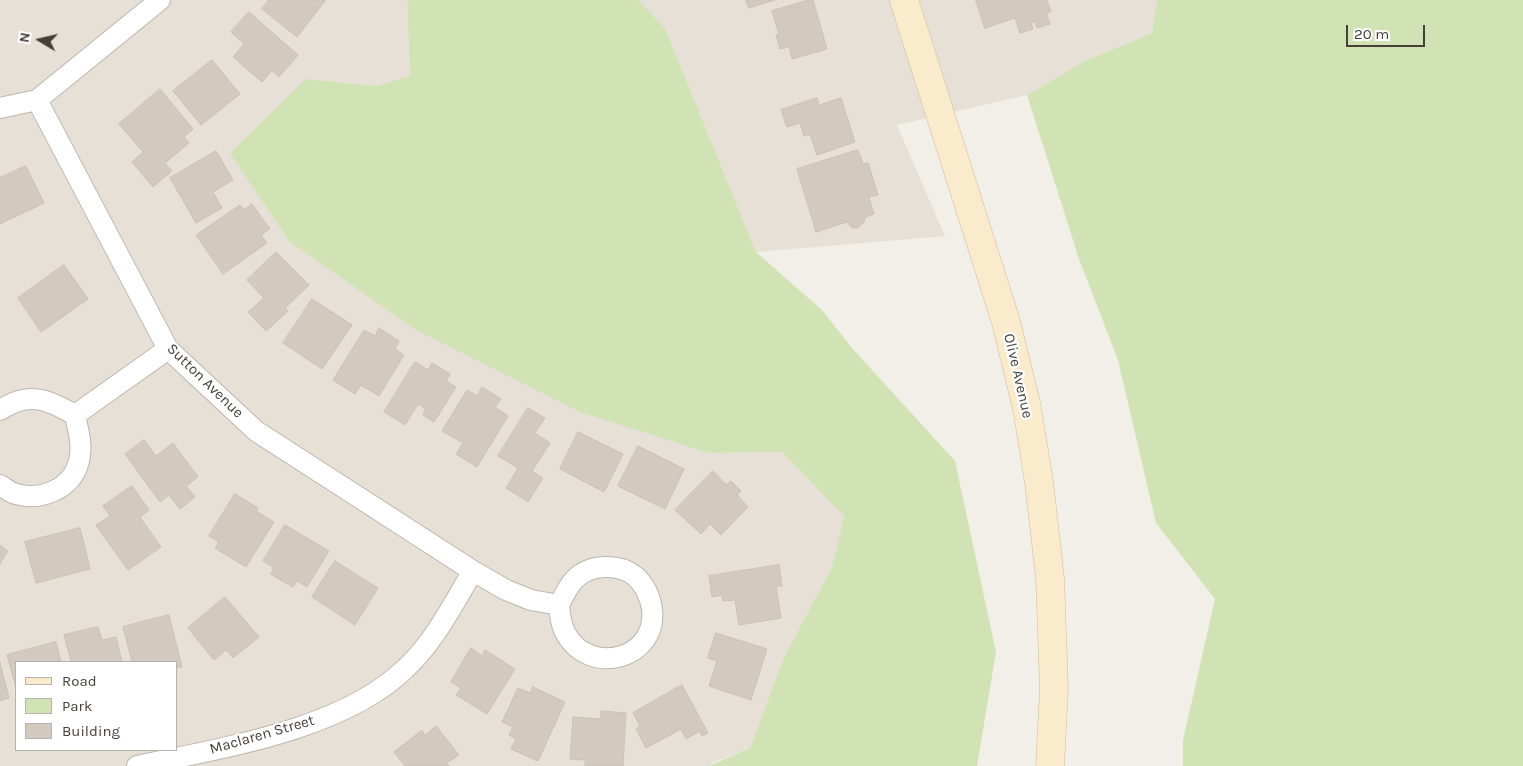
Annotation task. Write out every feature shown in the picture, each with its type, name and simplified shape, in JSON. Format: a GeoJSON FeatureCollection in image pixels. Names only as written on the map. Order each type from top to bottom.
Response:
{"type":"FeatureCollection","features":[{"type":"Feature","properties":{"kind":"main road","name":"Olive Avenue"},"geometry":{"type":"LineString","coordinates":[[904,0],[1006,322],[1027,408],[1039,482],[1050,578],[1054,689],[1050,766]]}},
{"type":"Feature","properties":{"kind":"street"},"geometry":{"type":"LineString","coordinates":[[0,108],[37,100],[160,0]]}},
{"type":"Feature","properties":{"kind":"street","name":"Sutton Avenue"},"geometry":{"type":"LineString","coordinates":[[37,100],[168,349],[256,430],[473,571],[506,590],[531,600],[559,605]]}},
{"type":"Feature","properties":{"kind":"street"},"geometry":{"type":"LineString","coordinates":[[74,415],[168,349]]}},
{"type":"Feature","properties":{"kind":"street"},"geometry":{"type":"LineString","coordinates":[[0,410],[13,402],[29,398],[44,399],[74,415],[81,447],[79,463],[71,478],[59,489],[44,495],[27,497],[12,492],[0,485]]}},
{"type":"Feature","properties":{"kind":"street"},"geometry":{"type":"LineString","coordinates":[[604,566],[620,568],[634,575],[644,586],[651,600],[653,615],[650,630],[642,643],[630,653],[616,658],[601,659],[586,655],[574,646],[565,633],[560,619],[559,605],[566,589],[576,578],[590,570],[604,566]]}},
{"type":"Feature","properties":{"kind":"street","name":"Maclaren Street"},"geometry":{"type":"LineString","coordinates":[[137,766],[241,744],[312,723],[372,695],[406,669],[431,639],[473,571]]}},
{"type":"Feature","properties":{"kind":"shaded area"},"geometry":{"type":"Polygon","coordinates":[[[0,0],[409,0],[407,5],[410,76],[376,86],[306,79],[709,453],[782,451],[844,516],[832,567],[784,657],[750,748],[712,763],[709,766],[0,766],[0,0]]]}},
{"type":"Feature","properties":{"kind":"shaded area"},"geometry":{"type":"Polygon","coordinates":[[[638,0],[1157,0],[1152,33],[1085,61],[1027,95],[897,125],[945,236],[756,252],[665,28],[638,0]]]}},
{"type":"Feature","properties":{"kind":"green space"},"geometry":{"type":"Polygon","coordinates":[[[409,0],[638,0],[665,28],[756,252],[822,310],[852,348],[955,461],[996,652],[977,766],[709,766],[750,748],[784,657],[832,567],[844,516],[782,452],[709,453],[580,412],[416,330],[289,241],[230,153],[306,79],[376,86],[410,76],[407,5],[409,0]]]}},
{"type":"Feature","properties":{"kind":"green space"},"geometry":{"type":"Polygon","coordinates":[[[1157,0],[1523,0],[1523,766],[1183,766],[1183,740],[1215,599],[1156,523],[1118,360],[1079,259],[1027,95],[1085,61],[1152,33],[1157,0]]]}},
{"type":"Feature","properties":{"kind":"building"},"geometry":{"type":"Polygon","coordinates":[[[269,0],[325,1],[297,37],[262,9],[269,0]]]}},
{"type":"Feature","properties":{"kind":"building"},"geometry":{"type":"Polygon","coordinates":[[[746,0],[775,0],[749,8],[746,0]]]}},
{"type":"Feature","properties":{"kind":"building"},"geometry":{"type":"Polygon","coordinates":[[[813,0],[827,49],[792,59],[789,47],[780,49],[776,35],[779,34],[772,11],[813,0]]]}},
{"type":"Feature","properties":{"kind":"building"},"geometry":{"type":"Polygon","coordinates":[[[976,0],[1047,0],[1051,12],[1046,13],[1050,24],[1037,28],[1035,21],[1031,23],[1033,29],[1020,33],[1015,18],[985,28],[976,0]]]}},
{"type":"Feature","properties":{"kind":"building"},"geometry":{"type":"Polygon","coordinates":[[[249,12],[298,55],[279,77],[272,71],[262,82],[233,57],[244,44],[231,32],[249,12]]]}},
{"type":"Feature","properties":{"kind":"building"},"geometry":{"type":"Polygon","coordinates":[[[212,60],[240,94],[201,125],[173,91],[212,60]]]}},
{"type":"Feature","properties":{"kind":"building"},"geometry":{"type":"Polygon","coordinates":[[[160,89],[193,129],[184,137],[189,143],[165,163],[172,171],[153,187],[132,162],[143,152],[119,124],[160,89]]]}},
{"type":"Feature","properties":{"kind":"building"},"geometry":{"type":"Polygon","coordinates":[[[817,98],[819,105],[841,98],[855,142],[817,155],[810,134],[804,136],[800,123],[787,127],[781,110],[817,98]]]}},
{"type":"Feature","properties":{"kind":"building"},"geometry":{"type":"Polygon","coordinates":[[[858,150],[863,164],[868,163],[878,195],[869,197],[874,214],[865,217],[864,222],[858,228],[852,228],[847,222],[816,232],[797,169],[858,150]]]}},
{"type":"Feature","properties":{"kind":"building"},"geometry":{"type":"Polygon","coordinates":[[[216,151],[233,180],[213,192],[222,208],[196,223],[170,178],[216,151]]]}},
{"type":"Feature","properties":{"kind":"building"},"geometry":{"type":"Polygon","coordinates":[[[26,166],[44,203],[0,224],[0,178],[26,166]]]}},
{"type":"Feature","properties":{"kind":"building"},"geometry":{"type":"Polygon","coordinates":[[[252,204],[270,229],[261,235],[267,243],[223,274],[196,235],[240,205],[244,210],[252,204]]]}},
{"type":"Feature","properties":{"kind":"building"},"geometry":{"type":"Polygon","coordinates":[[[276,252],[309,285],[285,308],[288,311],[266,331],[248,312],[264,298],[247,280],[276,252]]]}},
{"type":"Feature","properties":{"kind":"building"},"geometry":{"type":"Polygon","coordinates":[[[64,265],[88,299],[41,332],[18,298],[64,265]]]}},
{"type":"Feature","properties":{"kind":"building"},"geometry":{"type":"Polygon","coordinates":[[[312,299],[352,325],[322,369],[283,343],[312,299]]]}},
{"type":"Feature","properties":{"kind":"building"},"geometry":{"type":"Polygon","coordinates":[[[379,328],[399,341],[395,349],[404,355],[379,396],[361,385],[355,394],[333,380],[364,330],[375,336],[379,328]]]}},
{"type":"Feature","properties":{"kind":"building"},"geometry":{"type":"Polygon","coordinates":[[[415,362],[428,370],[432,363],[450,374],[446,381],[456,387],[434,422],[423,415],[426,409],[418,404],[405,425],[384,412],[415,362]]]}},
{"type":"Feature","properties":{"kind":"building"},"geometry":{"type":"Polygon","coordinates":[[[482,387],[501,399],[495,407],[508,416],[477,467],[456,454],[463,443],[442,431],[467,390],[477,396],[482,387]]]}},
{"type":"Feature","properties":{"kind":"building"},"geometry":{"type":"Polygon","coordinates":[[[528,408],[545,418],[535,433],[550,443],[532,471],[543,478],[528,502],[506,488],[518,468],[498,456],[528,408]]]}},
{"type":"Feature","properties":{"kind":"building"},"geometry":{"type":"Polygon","coordinates":[[[578,432],[623,454],[604,492],[560,469],[578,432]]]}},
{"type":"Feature","properties":{"kind":"building"},"geometry":{"type":"Polygon","coordinates":[[[144,440],[156,456],[173,443],[198,477],[186,486],[195,497],[180,509],[169,495],[160,502],[125,454],[144,440]]]}},
{"type":"Feature","properties":{"kind":"building"},"geometry":{"type":"Polygon","coordinates":[[[638,446],[684,469],[665,509],[618,486],[638,446]]]}},
{"type":"Feature","properties":{"kind":"building"},"geometry":{"type":"Polygon","coordinates":[[[713,471],[726,485],[731,481],[741,491],[737,495],[748,507],[721,535],[710,524],[701,534],[675,510],[713,471]]]}},
{"type":"Feature","properties":{"kind":"building"},"geometry":{"type":"Polygon","coordinates":[[[132,486],[149,510],[140,517],[161,547],[128,570],[96,525],[110,516],[103,506],[132,486]]]}},
{"type":"Feature","properties":{"kind":"building"},"geometry":{"type":"Polygon","coordinates":[[[235,494],[258,508],[256,511],[274,522],[246,567],[215,548],[219,542],[209,536],[235,494]]]}},
{"type":"Feature","properties":{"kind":"building"},"geometry":{"type":"Polygon","coordinates":[[[285,525],[329,551],[307,587],[297,581],[293,587],[285,583],[271,574],[274,568],[263,561],[285,525]]]}},
{"type":"Feature","properties":{"kind":"building"},"geometry":{"type":"Polygon","coordinates":[[[80,528],[90,569],[36,583],[25,542],[80,528]]]}},
{"type":"Feature","properties":{"kind":"building"},"geometry":{"type":"Polygon","coordinates":[[[0,545],[8,551],[0,564],[0,545]]]}},
{"type":"Feature","properties":{"kind":"building"},"geometry":{"type":"Polygon","coordinates":[[[335,561],[378,588],[355,625],[312,597],[335,561]]]}},
{"type":"Feature","properties":{"kind":"building"},"geometry":{"type":"Polygon","coordinates":[[[779,565],[782,586],[776,586],[781,618],[739,625],[735,600],[723,601],[722,595],[712,597],[709,576],[779,565]]]}},
{"type":"Feature","properties":{"kind":"building"},"geometry":{"type":"Polygon","coordinates":[[[225,597],[259,637],[233,658],[226,650],[214,660],[188,628],[225,597]]]}},
{"type":"Feature","properties":{"kind":"building"},"geometry":{"type":"Polygon","coordinates":[[[169,615],[182,667],[178,668],[178,661],[132,661],[123,627],[169,615]]]}},
{"type":"Feature","properties":{"kind":"building"},"geometry":{"type":"Polygon","coordinates":[[[98,627],[102,640],[116,637],[122,661],[71,661],[64,635],[98,627]]]}},
{"type":"Feature","properties":{"kind":"building"},"geometry":{"type":"Polygon","coordinates":[[[716,633],[767,649],[751,700],[709,686],[717,661],[708,658],[716,633]]]}},
{"type":"Feature","properties":{"kind":"building"},"geometry":{"type":"Polygon","coordinates":[[[56,642],[61,661],[15,661],[15,684],[7,655],[56,642]]]}},
{"type":"Feature","properties":{"kind":"building"},"geometry":{"type":"Polygon","coordinates":[[[471,648],[482,656],[485,650],[515,669],[487,714],[456,695],[461,688],[451,682],[471,648]]]}},
{"type":"Feature","properties":{"kind":"building"},"geometry":{"type":"Polygon","coordinates":[[[0,663],[9,698],[0,701],[0,663]]]}},
{"type":"Feature","properties":{"kind":"building"},"geometry":{"type":"Polygon","coordinates":[[[682,685],[708,733],[702,736],[700,731],[686,739],[681,729],[646,748],[636,729],[640,726],[633,713],[682,685]]]}},
{"type":"Feature","properties":{"kind":"building"},"geometry":{"type":"Polygon","coordinates":[[[533,687],[565,702],[538,761],[511,749],[516,739],[509,735],[513,727],[502,722],[518,688],[530,693],[533,687]]]}},
{"type":"Feature","properties":{"kind":"building"},"geometry":{"type":"Polygon","coordinates":[[[601,711],[626,713],[623,766],[585,766],[585,760],[570,759],[573,717],[601,719],[601,711]]]}},
{"type":"Feature","properties":{"kind":"building"},"geometry":{"type":"Polygon","coordinates":[[[436,726],[459,755],[447,763],[449,766],[405,766],[394,752],[422,730],[425,735],[436,726]]]}}]}
